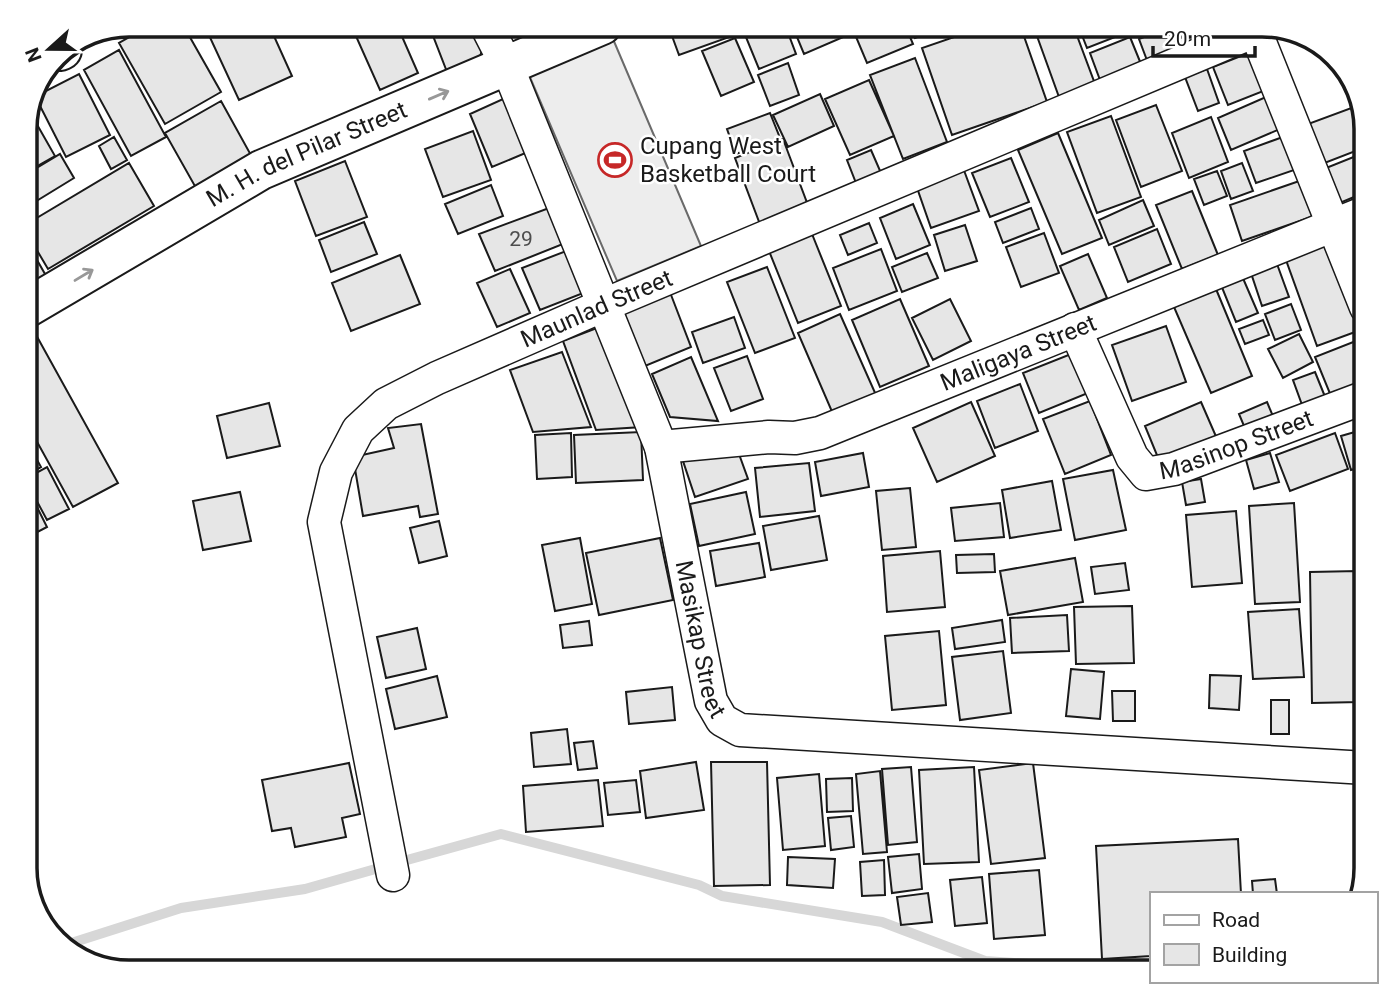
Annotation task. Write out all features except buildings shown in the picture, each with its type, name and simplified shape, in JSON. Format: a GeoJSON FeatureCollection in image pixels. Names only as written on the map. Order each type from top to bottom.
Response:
{"type":"FeatureCollection","features":[{"type":"Feature","properties":{"kind":"street","name":"Masikap Street"},"geometry":{"type":"LineString","coordinates":[[493,37],[508,65],[660,447],[711,701],[722,720],[740,730],[1354,767]]}},
{"type":"Feature","properties":{"kind":"street","name":"M. H. del Pilar Street"},"geometry":{"type":"LineString","coordinates":[[37,302],[261,170],[572,37]]}},
{"type":"Feature","properties":{"kind":"street","name":"Maunlad Street"},"geometry":{"type":"LineString","coordinates":[[393,875],[324,522],[336,472],[358,430],[386,404],[438,378],[1234,37]]}},
{"type":"Feature","properties":{"kind":"street"},"geometry":{"type":"LineString","coordinates":[[1262,37],[1354,275]]}},
{"type":"Feature","properties":{"kind":"street","name":"Maligaya Street"},"geometry":{"type":"LineString","coordinates":[[660,447],[769,437],[795,438],[820,433],[1354,217]]}},
{"type":"Feature","properties":{"kind":"street","name":"Masinop Street"},"geometry":{"type":"LineString","coordinates":[[1074,329],[1132,457],[1146,474],[1174,469],[1354,402]]}},
{"type":"Feature","properties":{"kind":"shaded area","name":"Cupang West Basketball Court"},"geometry":{"type":"Polygon","coordinates":[[[613,39],[701,246],[617,281],[529,75],[613,39]]]}},
{"type":"Feature","properties":{"kind":"waterway"},"geometry":{"type":"LineString","coordinates":[[407,860],[501,834],[699,885],[722,896],[882,922],[982,960]]}},
{"type":"Feature","properties":{"kind":"waterway"},"geometry":{"type":"LineString","coordinates":[[74,942],[181,908],[305,889],[379,868]]}},
{"type":"Feature","properties":{"kind":"place","name":"Cupang West Basketball Court"},"geometry":{"type":"Point","coordinates":[615,160]}}]}
